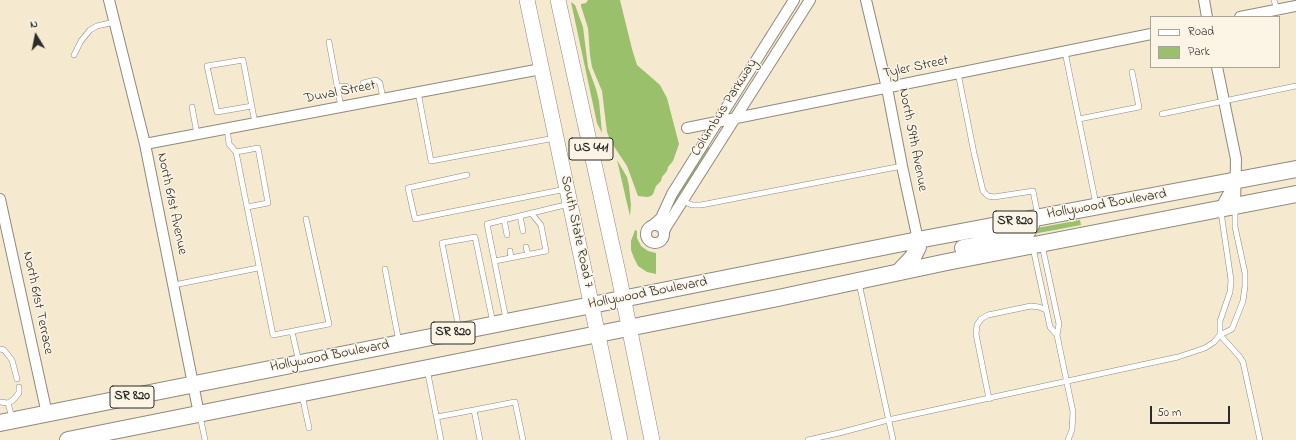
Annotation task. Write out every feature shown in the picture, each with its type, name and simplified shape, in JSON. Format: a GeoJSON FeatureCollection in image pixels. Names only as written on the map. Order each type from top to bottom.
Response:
{"type":"FeatureCollection","features":[{"type":"Feature","properties":{"kind":"highway","name":"Hollywood Boulevard"},"geometry":{"type":"LineString","coordinates":[[6,422],[918,240],[1296,169]]}},
{"type":"Feature","properties":{"kind":"highway","name":"Hollywood Boulevard"},"geometry":{"type":"LineString","coordinates":[[74,439],[778,298],[946,262],[1296,194]]}},
{"type":"Feature","properties":{"kind":"highway"},"geometry":{"type":"LineString","coordinates":[[946,262],[960,249],[1011,238],[1027,232],[1035,218]]}},
{"type":"Feature","properties":{"kind":"highway"},"geometry":{"type":"LineString","coordinates":[[899,272],[913,257],[918,247],[918,240]]}},
{"type":"Feature","properties":{"kind":"main road","name":"South State Road 7"},"geometry":{"type":"LineString","coordinates":[[527,0],[593,305],[620,440]]}},
{"type":"Feature","properties":{"kind":"main road","name":"US 441"},"geometry":{"type":"LineString","coordinates":[[558,0],[652,440]]}},
{"type":"Feature","properties":{"kind":"street","name":"North 61st Avenue"},"geometry":{"type":"LineString","coordinates":[[109,0],[144,144],[174,285],[199,414]]}},
{"type":"Feature","properties":{"kind":"street","name":"Columbus Parkway"},"geometry":{"type":"LineString","coordinates":[[653,225],[661,218],[672,194],[794,0]]}},
{"type":"Feature","properties":{"kind":"street","name":"Columbus Parkway"},"geometry":{"type":"LineString","coordinates":[[664,232],[810,0]]}},
{"type":"Feature","properties":{"kind":"street","name":"North 59th Avenue"},"geometry":{"type":"LineString","coordinates":[[866,0],[887,88],[918,240]]}},
{"type":"Feature","properties":{"kind":"street"},"geometry":{"type":"LineString","coordinates":[[1204,0],[1207,16]]}},
{"type":"Feature","properties":{"kind":"street"},"geometry":{"type":"LineString","coordinates":[[1243,16],[1275,5],[1296,6]]}},
{"type":"Feature","properties":{"kind":"street","name":"Tyler Street"},"geometry":{"type":"LineString","coordinates":[[687,128],[1150,34]]}},
{"type":"Feature","properties":{"kind":"street","name":"Duval Street"},"geometry":{"type":"LineString","coordinates":[[144,144],[541,68]]}},
{"type":"Feature","properties":{"kind":"street"},"geometry":{"type":"LineString","coordinates":[[1217,68],[1236,159],[1235,181],[1227,207]]}},
{"type":"Feature","properties":{"kind":"street"},"geometry":{"type":"LineString","coordinates":[[1227,207],[1235,181]]}},
{"type":"Feature","properties":{"kind":"street","name":"North 61st Terrace"},"geometry":{"type":"LineString","coordinates":[[0,199],[47,414]]}},
{"type":"Feature","properties":{"kind":"street"},"geometry":{"type":"LineString","coordinates":[[653,225],[660,226],[664,232],[661,242],[654,243],[650,242],[648,239],[646,232],[650,226],[653,225]]}},
{"type":"Feature","properties":{"kind":"lane"},"geometry":{"type":"LineString","coordinates":[[74,55],[81,41],[90,30],[97,26],[114,22]]}},
{"type":"Feature","properties":{"kind":"lane"},"geometry":{"type":"LineString","coordinates":[[329,42],[341,107]]}},
{"type":"Feature","properties":{"kind":"lane"},"geometry":{"type":"LineString","coordinates":[[1065,52],[1097,207]]}},
{"type":"Feature","properties":{"kind":"lane"},"geometry":{"type":"LineString","coordinates":[[252,106],[217,112],[207,66],[242,60],[256,123]]}},
{"type":"Feature","properties":{"kind":"lane"},"geometry":{"type":"LineString","coordinates":[[1079,119],[1139,107],[1132,72]]}},
{"type":"Feature","properties":{"kind":"lane"},"geometry":{"type":"LineString","coordinates":[[958,73],[975,160],[983,191],[988,196],[994,197],[1033,191],[1035,218]]}},
{"type":"Feature","properties":{"kind":"lane"},"geometry":{"type":"LineString","coordinates":[[363,83],[376,80],[380,83],[383,99]]}},
{"type":"Feature","properties":{"kind":"lane"},"geometry":{"type":"LineString","coordinates":[[338,88],[346,86]]}},
{"type":"Feature","properties":{"kind":"lane"},"geometry":{"type":"LineString","coordinates":[[1162,114],[1296,86]]}},
{"type":"Feature","properties":{"kind":"lane"},"geometry":{"type":"LineString","coordinates":[[418,92],[431,161],[556,138]]}},
{"type":"Feature","properties":{"kind":"lane"},"geometry":{"type":"LineString","coordinates":[[192,107],[197,134]]}},
{"type":"Feature","properties":{"kind":"lane"},"geometry":{"type":"LineString","coordinates":[[227,128],[229,144],[236,152],[258,268],[273,335],[329,324],[306,219]]}},
{"type":"Feature","properties":{"kind":"lane"},"geometry":{"type":"LineString","coordinates":[[236,152],[258,148],[268,203],[246,207]]}},
{"type":"Feature","properties":{"kind":"lane"},"geometry":{"type":"LineString","coordinates":[[683,201],[692,205],[701,205],[902,166]]}},
{"type":"Feature","properties":{"kind":"lane"},"geometry":{"type":"LineString","coordinates":[[467,175],[408,188],[414,219],[567,188]]}},
{"type":"Feature","properties":{"kind":"lane"},"geometry":{"type":"LineString","coordinates":[[500,323],[495,261],[487,224],[570,203]]}},
{"type":"Feature","properties":{"kind":"lane"},"geometry":{"type":"LineString","coordinates":[[1227,207],[1231,280],[1230,292],[1220,320],[1220,335],[1240,356],[1243,362],[1260,440]]}},
{"type":"Feature","properties":{"kind":"lane"},"geometry":{"type":"LineString","coordinates":[[808,440],[888,420],[1178,357],[1204,348],[1214,342],[1220,335],[1232,329],[1243,301],[1245,273],[1235,227],[1227,207]]}},
{"type":"Feature","properties":{"kind":"lane"},"geometry":{"type":"LineString","coordinates":[[495,261],[546,251],[541,225],[531,213]]}},
{"type":"Feature","properties":{"kind":"lane"},"geometry":{"type":"LineString","coordinates":[[520,216],[523,231]]}},
{"type":"Feature","properties":{"kind":"lane"},"geometry":{"type":"LineString","coordinates":[[504,219],[507,235]]}},
{"type":"Feature","properties":{"kind":"lane"},"geometry":{"type":"LineString","coordinates":[[459,331],[442,243],[475,237],[500,323]]}},
{"type":"Feature","properties":{"kind":"lane"},"geometry":{"type":"LineString","coordinates":[[1037,244],[1046,310],[1050,327],[1057,334]]}},
{"type":"Feature","properties":{"kind":"lane"},"geometry":{"type":"LineString","coordinates":[[1037,244],[1058,319],[1057,334],[1073,417],[1072,430],[1068,440]]}},
{"type":"Feature","properties":{"kind":"lane"},"geometry":{"type":"LineString","coordinates":[[526,247],[528,255]]}},
{"type":"Feature","properties":{"kind":"lane"},"geometry":{"type":"LineString","coordinates":[[510,251],[511,258]]}},
{"type":"Feature","properties":{"kind":"lane"},"geometry":{"type":"LineString","coordinates":[[174,285],[258,268]]}},
{"type":"Feature","properties":{"kind":"lane"},"geometry":{"type":"LineString","coordinates":[[384,269],[400,343]]}},
{"type":"Feature","properties":{"kind":"lane"},"geometry":{"type":"LineString","coordinates":[[858,281],[893,440]]}},
{"type":"Feature","properties":{"kind":"lane"},"geometry":{"type":"LineString","coordinates":[[989,399],[976,334],[977,326],[981,319],[988,315],[1031,306],[1046,310]]}},
{"type":"Feature","properties":{"kind":"lane"},"geometry":{"type":"LineString","coordinates":[[292,332],[299,364]]}},
{"type":"Feature","properties":{"kind":"lane"},"geometry":{"type":"LineString","coordinates":[[0,349],[4,350],[12,360],[17,379]]}},
{"type":"Feature","properties":{"kind":"lane"},"geometry":{"type":"LineString","coordinates":[[427,368],[441,440]]}},
{"type":"Feature","properties":{"kind":"lane"},"geometry":{"type":"LineString","coordinates":[[0,402],[8,403],[14,400],[19,390]]}},
{"type":"Feature","properties":{"kind":"lane"},"geometry":{"type":"LineString","coordinates":[[301,394],[309,428]]}},
{"type":"Feature","properties":{"kind":"lane"},"geometry":{"type":"LineString","coordinates":[[437,417],[515,402],[523,440]]}},
{"type":"Feature","properties":{"kind":"lane"},"geometry":{"type":"LineString","coordinates":[[6,422],[8,403]]}},
{"type":"Feature","properties":{"kind":"lane"},"geometry":{"type":"LineString","coordinates":[[474,410],[480,440]]}},
{"type":"Feature","properties":{"kind":"lane"},"geometry":{"type":"LineString","coordinates":[[199,414],[205,440]]}},
{"type":"Feature","properties":{"kind":"green space"},"geometry":{"type":"Polygon","coordinates":[[[588,0],[620,0],[637,65],[660,85],[667,98],[679,144],[673,161],[651,196],[638,196],[627,166],[611,142],[607,132],[602,91],[592,67],[588,28],[581,6],[581,4],[586,3],[588,0]]]}},
{"type":"Feature","properties":{"kind":"green space"},"geometry":{"type":"Polygon","coordinates":[[[571,2],[575,5],[583,27],[588,67],[599,101],[602,133],[597,123],[571,2]]]}},
{"type":"Feature","properties":{"kind":"green space"},"geometry":{"type":"Polygon","coordinates":[[[708,146],[710,149],[677,202],[673,202],[673,200],[708,146]]]}},
{"type":"Feature","properties":{"kind":"green space"},"geometry":{"type":"Polygon","coordinates":[[[617,160],[627,177],[631,205],[630,216],[617,160]]]}},
{"type":"Feature","properties":{"kind":"green space"},"geometry":{"type":"Polygon","coordinates":[[[1080,220],[1081,225],[1033,234],[1037,228],[1080,220]]]}},
{"type":"Feature","properties":{"kind":"green space"},"geometry":{"type":"Polygon","coordinates":[[[635,230],[637,231],[637,238],[641,246],[648,251],[656,253],[656,274],[647,272],[638,266],[634,258],[631,250],[631,241],[635,230]]]}}]}
